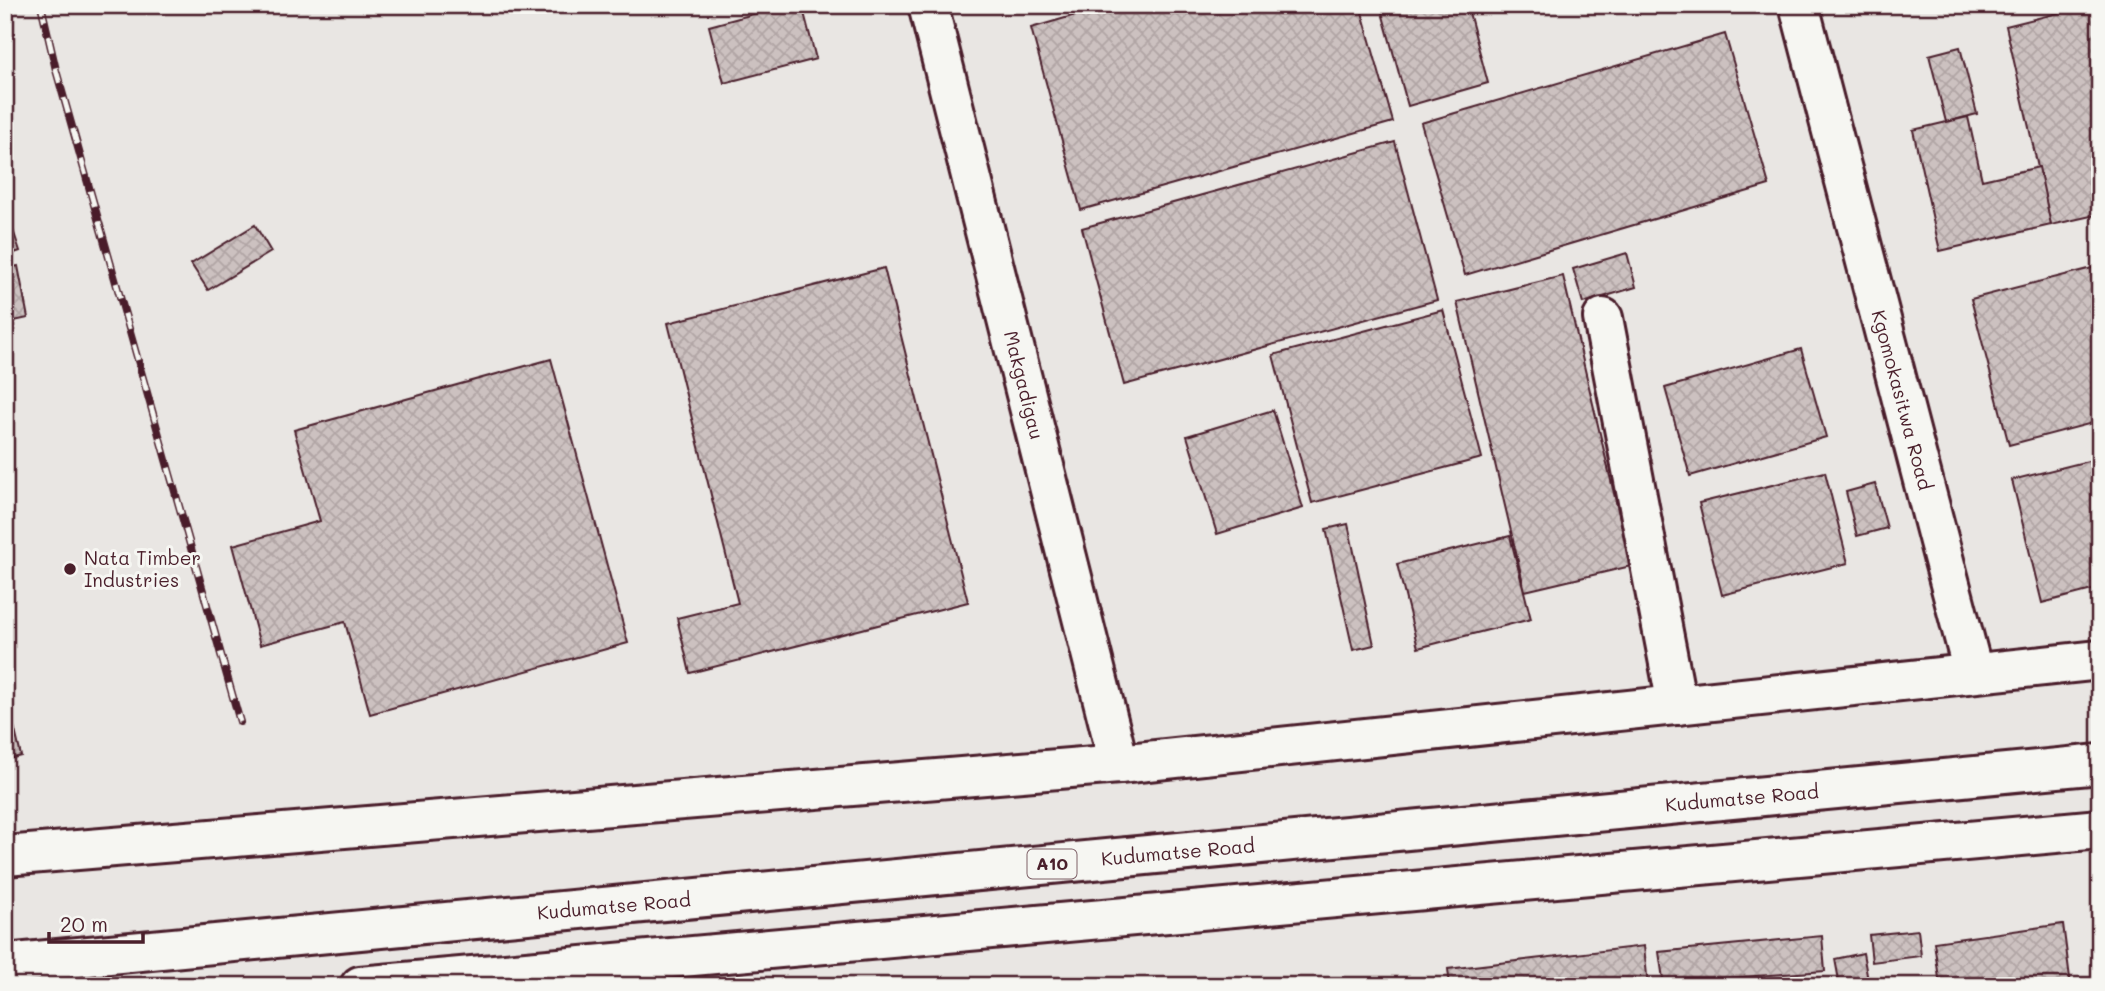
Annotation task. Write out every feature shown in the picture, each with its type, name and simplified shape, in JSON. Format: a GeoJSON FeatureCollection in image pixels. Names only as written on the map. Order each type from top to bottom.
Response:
{"type":"FeatureCollection","features":[{"type":"Feature","properties":{"kind":"main road","name":"Makgadigau"},"geometry":{"type":"LineString","coordinates":[[928,5],[1119,764]]}},
{"type":"Feature","properties":{"kind":"main road","name":"Kgomokasitwa Road"},"geometry":{"type":"LineString","coordinates":[[1799,5],[1973,672]]}},
{"type":"Feature","properties":{"kind":"main road"},"geometry":{"type":"LineString","coordinates":[[1603,318],[1677,705]]}},
{"type":"Feature","properties":{"kind":"main road"},"geometry":{"type":"LineString","coordinates":[[5,856],[1119,764],[2100,660]]}},
{"type":"Feature","properties":{"kind":"main road","name":"Kudumatse Road"},"geometry":{"type":"LineString","coordinates":[[5,964],[2100,764]]}},
{"type":"Feature","properties":{"kind":"main road"},"geometry":{"type":"LineString","coordinates":[[360,986],[2100,828]]}},
{"type":"Feature","properties":{"kind":"shaded area"},"geometry":{"type":"Polygon","coordinates":[[[5,5],[2100,5],[2100,986],[5,986],[5,5]]]}},
{"type":"Feature","properties":{"kind":"building"},"geometry":{"type":"Polygon","coordinates":[[[787,5],[802,5],[816,59],[724,83],[709,26],[787,5]]]}},
{"type":"Feature","properties":{"kind":"building"},"geometry":{"type":"Polygon","coordinates":[[[1110,5],[1360,5],[1393,122],[1081,210],[1031,28],[1110,5]]]}},
{"type":"Feature","properties":{"kind":"building"},"geometry":{"type":"Polygon","coordinates":[[[1380,5],[1467,5],[1488,83],[1408,106],[1380,5]]]}},
{"type":"Feature","properties":{"kind":"building"},"geometry":{"type":"Polygon","coordinates":[[[2090,5],[2100,5],[2100,214],[2051,225],[2006,26],[2090,5]]]}},
{"type":"Feature","properties":{"kind":"building"},"geometry":{"type":"Polygon","coordinates":[[[1725,34],[1769,185],[1465,275],[1421,123],[1725,34]]]}},
{"type":"Feature","properties":{"kind":"building"},"geometry":{"type":"Polygon","coordinates":[[[1960,47],[1977,114],[1946,122],[1929,55],[1960,47]]]}},
{"type":"Feature","properties":{"kind":"building"},"geometry":{"type":"Polygon","coordinates":[[[1968,117],[1982,180],[2039,167],[2051,225],[1940,251],[1913,130],[1968,117]]]}},
{"type":"Feature","properties":{"kind":"building"},"geometry":{"type":"Polygon","coordinates":[[[1395,142],[1437,300],[1124,385],[1082,228],[1395,142]]]}},
{"type":"Feature","properties":{"kind":"building"},"geometry":{"type":"Polygon","coordinates":[[[8,215],[20,251],[5,256],[5,216],[8,215]]]}},
{"type":"Feature","properties":{"kind":"building"},"geometry":{"type":"Polygon","coordinates":[[[255,225],[271,252],[208,290],[191,264],[255,225]]]}},
{"type":"Feature","properties":{"kind":"building"},"geometry":{"type":"Polygon","coordinates":[[[1627,253],[1636,287],[1583,303],[1573,269],[1627,253]]]}},
{"type":"Feature","properties":{"kind":"building"},"geometry":{"type":"Polygon","coordinates":[[[18,266],[28,318],[5,323],[5,269],[18,266]]]}},
{"type":"Feature","properties":{"kind":"building"},"geometry":{"type":"Polygon","coordinates":[[[2100,266],[2100,421],[2009,445],[1971,299],[2100,266]]]}},
{"type":"Feature","properties":{"kind":"building"},"geometry":{"type":"Polygon","coordinates":[[[884,268],[968,602],[690,673],[677,618],[738,603],[668,323],[884,268]]]}},
{"type":"Feature","properties":{"kind":"building"},"geometry":{"type":"Polygon","coordinates":[[[1563,276],[1631,566],[1525,591],[1457,302],[1563,276]]]}},
{"type":"Feature","properties":{"kind":"building"},"geometry":{"type":"Polygon","coordinates":[[[1443,310],[1482,458],[1312,503],[1273,355],[1443,310]]]}},
{"type":"Feature","properties":{"kind":"building"},"geometry":{"type":"Polygon","coordinates":[[[1801,349],[1826,437],[1690,476],[1665,388],[1801,349]]]}},
{"type":"Feature","properties":{"kind":"building"},"geometry":{"type":"Polygon","coordinates":[[[551,359],[628,643],[370,714],[345,622],[260,645],[233,545],[320,521],[294,430],[551,359]]]}},
{"type":"Feature","properties":{"kind":"building"},"geometry":{"type":"Polygon","coordinates":[[[1273,410],[1303,508],[1217,534],[1187,436],[1273,410]]]}},
{"type":"Feature","properties":{"kind":"building"},"geometry":{"type":"Polygon","coordinates":[[[2100,458],[2100,588],[2042,603],[2012,480],[2100,458]]]}},
{"type":"Feature","properties":{"kind":"building"},"geometry":{"type":"Polygon","coordinates":[[[1825,472],[1848,563],[1722,595],[1699,503],[1825,472]]]}},
{"type":"Feature","properties":{"kind":"building"},"geometry":{"type":"Polygon","coordinates":[[[1875,484],[1887,528],[1857,536],[1846,492],[1875,484]]]}},
{"type":"Feature","properties":{"kind":"building"},"geometry":{"type":"Polygon","coordinates":[[[1348,524],[1374,645],[1353,650],[1326,529],[1348,524]]]}},
{"type":"Feature","properties":{"kind":"building"},"geometry":{"type":"Polygon","coordinates":[[[1510,536],[1531,619],[1418,648],[1397,564],[1510,536]]]}},
{"type":"Feature","properties":{"kind":"building"},"geometry":{"type":"Polygon","coordinates":[[[13,722],[21,756],[5,760],[5,724],[13,722]]]}},
{"type":"Feature","properties":{"kind":"building"},"geometry":{"type":"Polygon","coordinates":[[[2063,924],[2071,986],[1940,986],[1934,942],[2063,924]]]}},
{"type":"Feature","properties":{"kind":"building"},"geometry":{"type":"Polygon","coordinates":[[[1918,930],[1921,956],[1872,962],[1869,935],[1918,930]]]}},
{"type":"Feature","properties":{"kind":"building"},"geometry":{"type":"Polygon","coordinates":[[[1822,936],[1825,971],[1728,978],[1729,986],[1664,986],[1659,952],[1822,936]]]}},
{"type":"Feature","properties":{"kind":"building"},"geometry":{"type":"Polygon","coordinates":[[[1644,946],[1648,986],[1450,986],[1448,969],[1644,946]]]}},
{"type":"Feature","properties":{"kind":"building"},"geometry":{"type":"Polygon","coordinates":[[[1863,953],[1869,986],[1840,986],[1835,959],[1863,953]]]}},
{"type":"Feature","properties":{"kind":"railway"},"geometry":{"type":"LineString","coordinates":[[41,5],[56,70],[240,722]]}},
{"type":"Feature","properties":{"kind":"place","name":"Nata Timber Industries"},"geometry":{"type":"Point","coordinates":[70,569]}}]}
